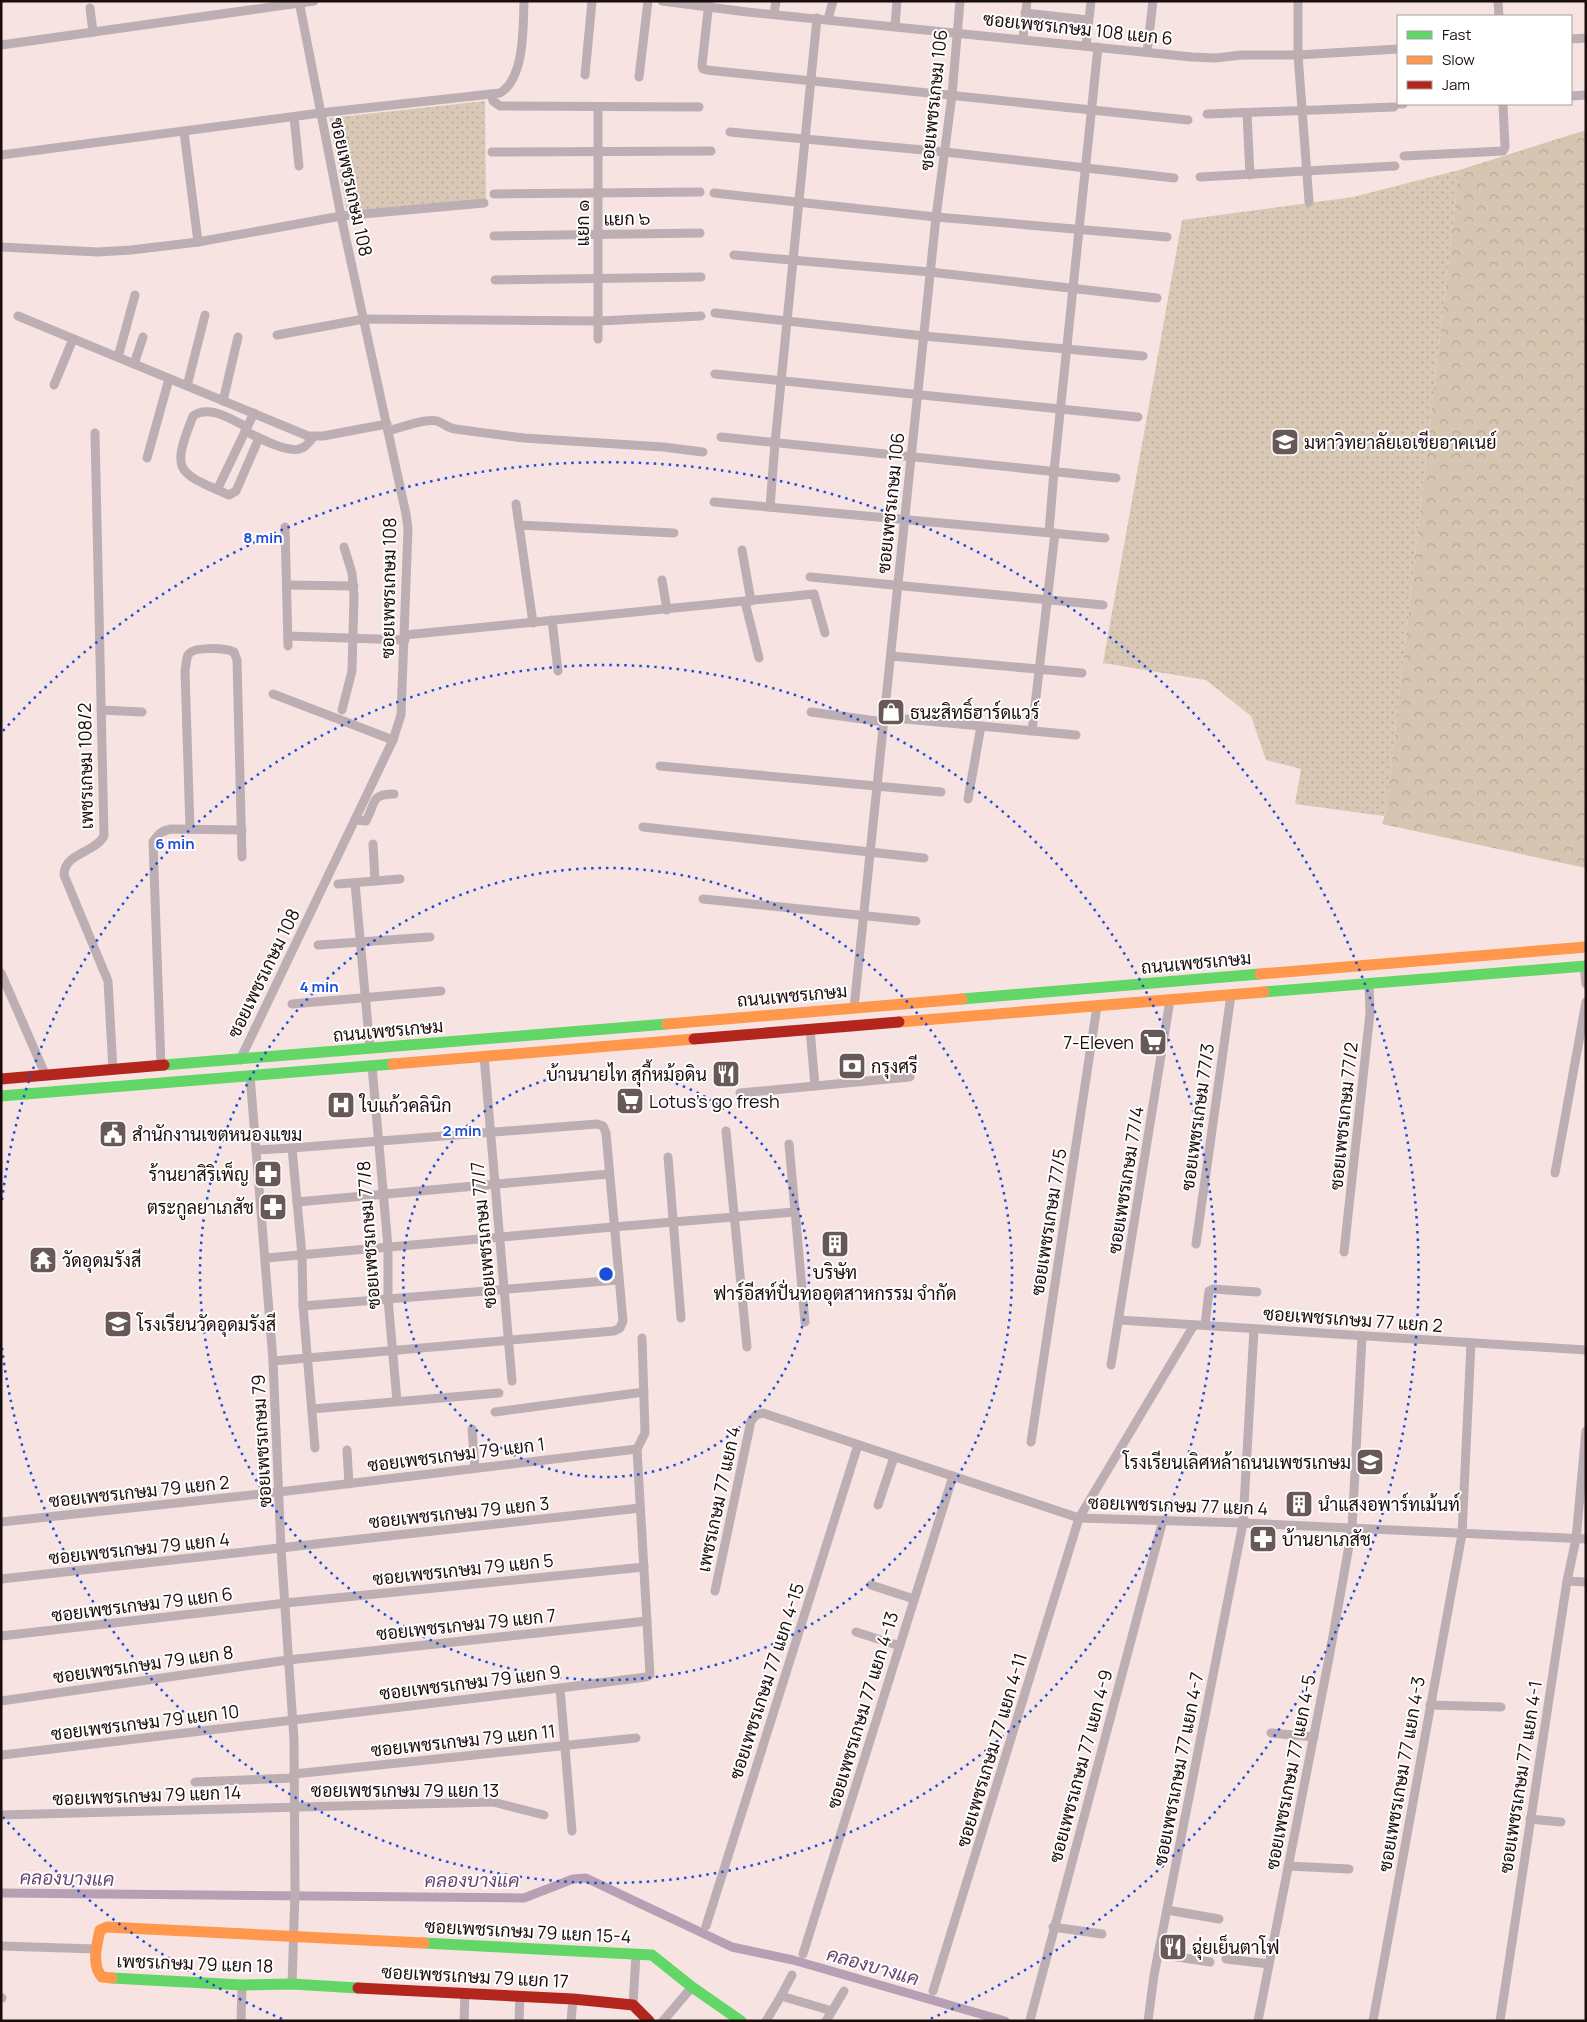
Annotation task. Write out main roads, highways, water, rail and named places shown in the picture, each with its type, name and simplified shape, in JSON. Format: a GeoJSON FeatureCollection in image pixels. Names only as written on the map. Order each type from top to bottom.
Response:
{"type":"FeatureCollection","features":[{"type":"Feature","properties":{"kind":"main road","name":"ถนนเพชรเกษม"},"geometry":{"type":"LineString","coordinates":[[1,1079],[1586,947]]}},
{"type":"Feature","properties":{"kind":"main road","name":"ถนนเพชรเกษม"},"geometry":{"type":"LineString","coordinates":[[1,1096],[1585,966]]}},
{"type":"Feature","properties":{"kind":"main road"},"geometry":{"type":"LineString","coordinates":[[1170,1000],[1172,981]]}},
{"type":"Feature","properties":{"kind":"main road","name":"ซอยเพชรเกษม 79 แยก 15-4"},"geometry":{"type":"LineString","coordinates":[[98,1974],[96,1949],[100,1930],[103,1928],[652,1955],[692,1987],[741,2021]]}},
{"type":"Feature","properties":{"kind":"main road","name":"เพชรเกษม 79 แยก 18"},"geometry":{"type":"LineString","coordinates":[[98,1974],[102,1977],[242,1985],[292,1984]]}},
{"type":"Feature","properties":{"kind":"main road","name":"ซอยเพชรเกษม 79 แยก 17"},"geometry":{"type":"LineString","coordinates":[[292,1984],[573,1999],[633,2005],[649,2021]]}},
{"type":"Feature","properties":{"kind":"waterway","name":"คลองบางแค"},"geometry":{"type":"LineString","coordinates":[[1,1893],[524,1898],[573,1879],[586,1878],[732,1947],[793,1960],[1005,2021]]}},
{"type":"Feature","properties":{"kind":"place","name":"มหาวิทยาลัยเอเชียอาคเนย์"},"geometry":{"type":"Point","coordinates":[1285,442]}},
{"type":"Feature","properties":{"kind":"place","name":"ธนะสิทธิ์ฮาร์ดแวร์"},"geometry":{"type":"Point","coordinates":[891,712]}},
{"type":"Feature","properties":{"kind":"place","name":"7-Eleven"},"geometry":{"type":"Point","coordinates":[1153,1042]}},
{"type":"Feature","properties":{"kind":"place","name":"กรุงศรี"},"geometry":{"type":"Point","coordinates":[852,1066]}},
{"type":"Feature","properties":{"kind":"place","name":"บ้านนายไท สุกี้หม้อดิน"},"geometry":{"type":"Point","coordinates":[726,1074]}},
{"type":"Feature","properties":{"kind":"place","name":"Lotus's go fresh"},"geometry":{"type":"Point","coordinates":[630,1101]}},
{"type":"Feature","properties":{"kind":"place","name":"ใบแก้วคลินิก"},"geometry":{"type":"Point","coordinates":[341,1105]}},
{"type":"Feature","properties":{"kind":"place","name":"สำนักงานเขตหนองแขม"},"geometry":{"type":"Point","coordinates":[113,1134]}},
{"type":"Feature","properties":{"kind":"place","name":"ร้านยาสิริเพ็ญ"},"geometry":{"type":"Point","coordinates":[268,1174]}},
{"type":"Feature","properties":{"kind":"place","name":"ตระกูลยาเภสัช"},"geometry":{"type":"Point","coordinates":[273,1207]}},
{"type":"Feature","properties":{"kind":"place","name":"บริษัท ฟาร์อีสท์ปั่นทออุตสาหกรรม จำกัด"},"geometry":{"type":"Point","coordinates":[835,1244]}},
{"type":"Feature","properties":{"kind":"place","name":"วัดอุดมรังสี"},"geometry":{"type":"Point","coordinates":[43,1260]}},
{"type":"Feature","properties":{"kind":"place","name":"โรงเรียนวัดอุดมรังสี"},"geometry":{"type":"Point","coordinates":[118,1324]}},
{"type":"Feature","properties":{"kind":"place","name":"โรงเรียนเลิศหล้าถนนเพชรเกษม"},"geometry":{"type":"Point","coordinates":[1370,1462]}},
{"type":"Feature","properties":{"kind":"place","name":"นำแสงอพาร์ทเม้นท์"},"geometry":{"type":"Point","coordinates":[1299,1504]}},
{"type":"Feature","properties":{"kind":"place","name":"บ้านยาเภสัช"},"geometry":{"type":"Point","coordinates":[1263,1539]}},
{"type":"Feature","properties":{"kind":"place","name":"ฉุ่ยเย็นตาโฟ"},"geometry":{"type":"Point","coordinates":[1173,1947]}}]}
